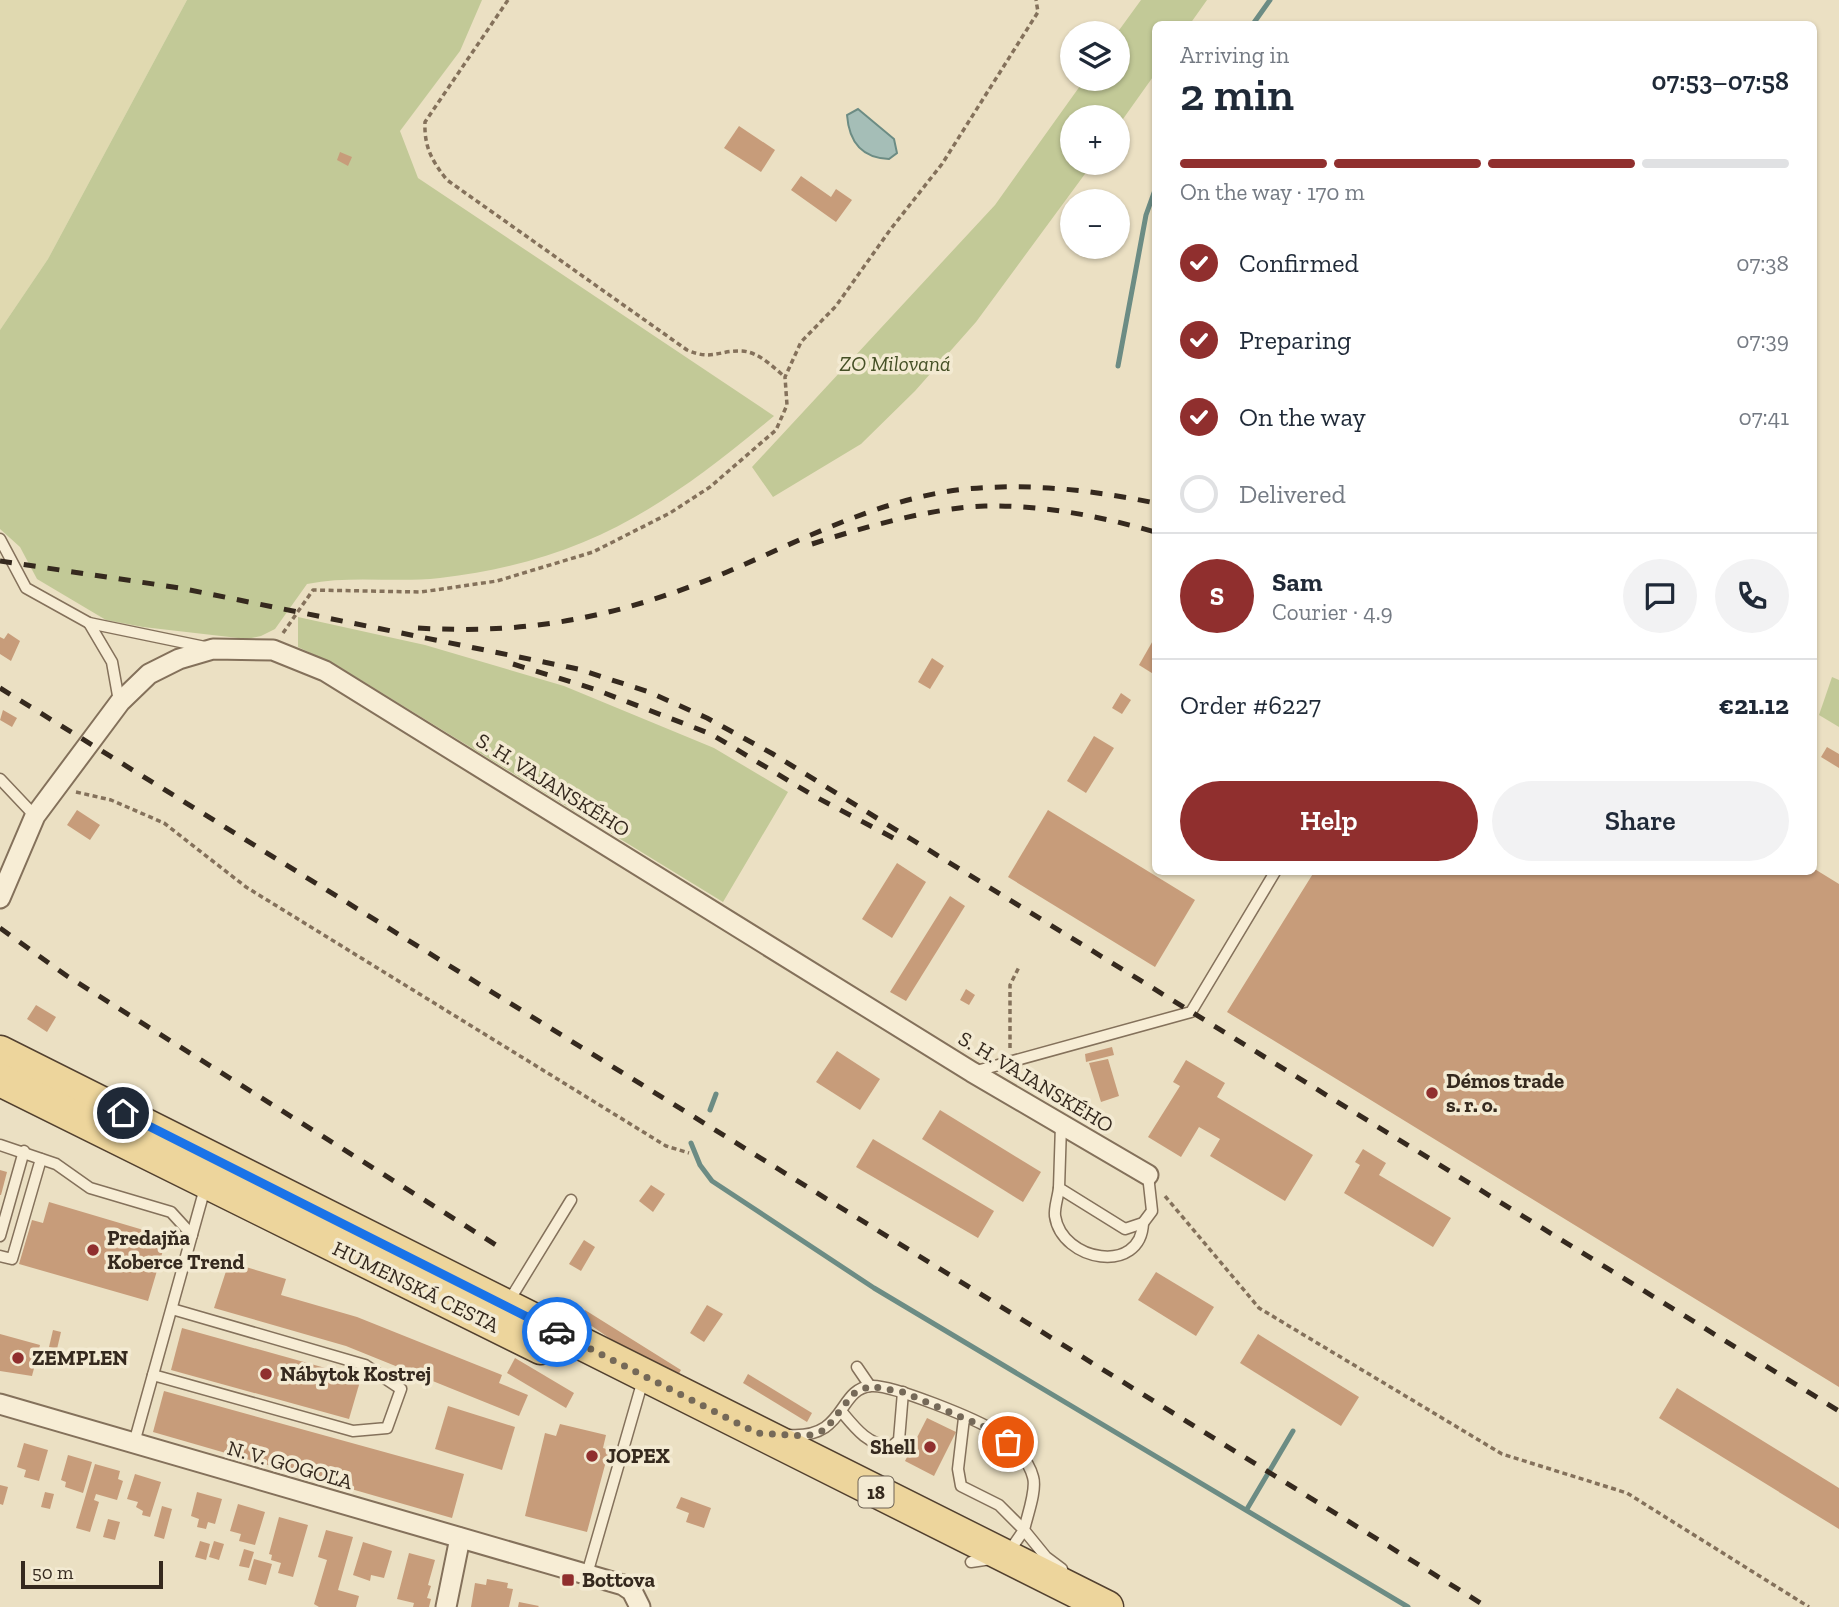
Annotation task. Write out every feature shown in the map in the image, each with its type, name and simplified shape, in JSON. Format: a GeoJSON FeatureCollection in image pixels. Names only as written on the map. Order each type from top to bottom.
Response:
{"type":"FeatureCollection","features":[{"type":"Feature","properties":{"kind":"main road","name":"HUMENSKÁ CESTA"},"geometry":{"type":"LineString","coordinates":[[0,1052],[1058,1607]]}},
{"type":"Feature","properties":{"kind":"main road","name":"HUMENSKÁ CESTA"},"geometry":{"type":"LineString","coordinates":[[0,1080],[206,1184],[500,1316]]}},
{"type":"Feature","properties":{"kind":"main road","name":"HUMENSKÁ CESTA"},"geometry":{"type":"LineString","coordinates":[[641,1386],[757,1433],[1107,1607]]}},
{"type":"Feature","properties":{"kind":"street","name":"S. H. VAJANSKÉHO"},"geometry":{"type":"LineString","coordinates":[[0,898],[35,816],[120,702],[149,674],[179,659],[213,649],[273,650],[325,671],[972,1072],[1148,1175]]}},
{"type":"Feature","properties":{"kind":"street"},"geometry":{"type":"LineString","coordinates":[[0,1102],[30,1104],[75,1118]]}},
{"type":"Feature","properties":{"kind":"street","name":"N. V. GOGOĽA"},"geometry":{"type":"LineString","coordinates":[[0,1404],[623,1585],[632,1591],[640,1607]]}},
{"type":"Feature","properties":{"kind":"street"},"geometry":{"type":"LineString","coordinates":[[446,1607],[460,1538]]}},
{"type":"Feature","properties":{"kind":"lane"},"geometry":{"type":"LineString","coordinates":[[0,539],[26,588],[89,623],[213,649]]}},
{"type":"Feature","properties":{"kind":"lane"},"geometry":{"type":"LineString","coordinates":[[89,623],[112,662],[120,702]]}},
{"type":"Feature","properties":{"kind":"lane"},"geometry":{"type":"LineString","coordinates":[[0,779],[35,816]]}},
{"type":"Feature","properties":{"kind":"lane"},"geometry":{"type":"LineString","coordinates":[[972,1072],[1191,1012],[1273,875]]}},
{"type":"Feature","properties":{"kind":"lane"},"geometry":{"type":"LineString","coordinates":[[1061,1124],[1059,1188],[1055,1215],[1062,1237],[1074,1248],[1095,1257],[1114,1256],[1132,1249],[1143,1238],[1143,1223]]}},
{"type":"Feature","properties":{"kind":"lane"},"geometry":{"type":"LineString","coordinates":[[0,1145],[41,1158],[90,1188],[171,1212],[192,1236]]}},
{"type":"Feature","properties":{"kind":"lane"},"geometry":{"type":"LineString","coordinates":[[0,1236],[24,1151]]}},
{"type":"Feature","properties":{"kind":"lane"},"geometry":{"type":"LineString","coordinates":[[0,1256],[12,1259],[41,1158]]}},
{"type":"Feature","properties":{"kind":"lane"},"geometry":{"type":"LineString","coordinates":[[1059,1188],[1125,1229],[1143,1223],[1152,1211],[1148,1175]]}},
{"type":"Feature","properties":{"kind":"lane"},"geometry":{"type":"LineString","coordinates":[[134,1443],[206,1184]]}},
{"type":"Feature","properties":{"kind":"lane"},"geometry":{"type":"LineString","coordinates":[[500,1316],[570,1200]]}},
{"type":"Feature","properties":{"kind":"lane"},"geometry":{"type":"LineString","coordinates":[[153,1375],[353,1431],[387,1428],[401,1389],[365,1365],[172,1309]]}},
{"type":"Feature","properties":{"kind":"lane"},"geometry":{"type":"LineString","coordinates":[[857,1367],[870,1386]]}},
{"type":"Feature","properties":{"kind":"lane"},"geometry":{"type":"LineString","coordinates":[[587,1574],[641,1386]]}},
{"type":"Feature","properties":{"kind":"lane"},"geometry":{"type":"LineString","coordinates":[[757,1433],[807,1436],[825,1430],[853,1394],[870,1386],[903,1392],[994,1431],[1021,1453],[1034,1479],[1024,1530],[1006,1556],[971,1562]]}},
{"type":"Feature","properties":{"kind":"lane"},"geometry":{"type":"LineString","coordinates":[[841,1411],[863,1436],[876,1445],[891,1447],[899,1440],[903,1392]]}},
{"type":"Feature","properties":{"kind":"lane"},"geometry":{"type":"LineString","coordinates":[[964,1418],[958,1469],[961,1486],[999,1505],[1046,1557],[1117,1607]]}},
{"type":"Feature","properties":{"kind":"path"},"geometry":{"type":"LineString","coordinates":[[273,650],[296,611],[313,590],[421,592],[497,581],[593,552],[670,513],[710,487],[776,430],[787,405],[785,377],[801,342],[836,306],[890,230],[943,164],[1038,12],[1036,0]]}},
{"type":"Feature","properties":{"kind":"path"},"geometry":{"type":"LineString","coordinates":[[506,1],[425,122],[424,140],[432,160],[447,180],[687,349],[703,357],[743,351],[762,358],[785,377]]}},
{"type":"Feature","properties":{"kind":"path"},"geometry":{"type":"LineString","coordinates":[[57,787],[111,800],[164,823],[246,887],[666,1146],[688,1153]]}},
{"type":"Feature","properties":{"kind":"path"},"geometry":{"type":"LineString","coordinates":[[1011,1061],[1010,985],[1019,967]]}},
{"type":"Feature","properties":{"kind":"path"},"geometry":{"type":"LineString","coordinates":[[1148,1175],[1259,1308],[1502,1454],[1627,1493],[1809,1607]]}},
{"type":"Feature","properties":{"kind":"shaded area"},"geometry":{"type":"Polygon","coordinates":[[[0,0],[187,0],[48,259],[0,330],[0,0]]]}},
{"type":"Feature","properties":{"kind":"green space"},"geometry":{"type":"Polygon","coordinates":[[[187,0],[482,0],[460,51],[400,131],[418,178],[774,416],[659,503],[581,543],[492,570],[440,578],[340,580],[307,584],[275,629],[261,636],[247,639],[106,620],[37,579],[20,547],[0,529],[0,330],[48,259],[187,0]]]}},
{"type":"Feature","properties":{"kind":"green space","name":"ZO Milovaná"},"geometry":{"type":"Polygon","coordinates":[[[1141,0],[1207,0],[1192,21],[1152,21],[1152,78],[1130,109],[1130,105],[1066,105],[1076,91],[1130,91],[1130,21],[1126,21],[1141,0]]]}},
{"type":"Feature","properties":{"kind":"green space","name":"ZO Milovaná"},"geometry":{"type":"Polygon","coordinates":[[[1060,114],[1060,175],[1084,175],[1074,189],[1060,189],[1060,208],[976,322],[915,391],[861,444],[773,497],[752,467],[995,205],[1060,114]]]}},
{"type":"Feature","properties":{"kind":"green space"},"geometry":{"type":"Polygon","coordinates":[[[298,617],[425,645],[564,686],[714,748],[788,792],[723,902],[338,666],[298,647],[298,617]]]}},
{"type":"Feature","properties":{"kind":"green space"},"geometry":{"type":"Polygon","coordinates":[[[1832,677],[1839,680],[1839,727],[1819,715],[1832,677]]]}},
{"type":"Feature","properties":{"kind":"water"},"geometry":{"type":"Polygon","coordinates":[[[858,109],[894,139],[897,153],[889,159],[864,152],[854,141],[847,115],[858,109]]]}},
{"type":"Feature","properties":{"kind":"building"},"geometry":{"type":"Polygon","coordinates":[[[739,126],[775,150],[761,172],[724,148],[739,126]]]}},
{"type":"Feature","properties":{"kind":"building"},"geometry":{"type":"Polygon","coordinates":[[[340,152],[352,157],[348,166],[337,160],[340,152]]]}},
{"type":"Feature","properties":{"kind":"building"},"geometry":{"type":"Polygon","coordinates":[[[801,176],[831,197],[836,189],[852,200],[836,222],[791,190],[801,176]]]}},
{"type":"Feature","properties":{"kind":"building"},"geometry":{"type":"Polygon","coordinates":[[[8,633],[20,641],[11,661],[0,654],[0,637],[4,639],[8,633]]]}},
{"type":"Feature","properties":{"kind":"building"},"geometry":{"type":"Polygon","coordinates":[[[1152,642],[1152,673],[1139,665],[1152,642]]]}},
{"type":"Feature","properties":{"kind":"building"},"geometry":{"type":"Polygon","coordinates":[[[932,658],[944,666],[930,689],[918,682],[932,658]]]}},
{"type":"Feature","properties":{"kind":"building"},"geometry":{"type":"Polygon","coordinates":[[[1121,693],[1131,700],[1122,714],[1112,708],[1121,693]]]}},
{"type":"Feature","properties":{"kind":"building"},"geometry":{"type":"Polygon","coordinates":[[[3,710],[17,718],[12,727],[0,720],[3,710]]]}},
{"type":"Feature","properties":{"kind":"building"},"geometry":{"type":"Polygon","coordinates":[[[1094,736],[1114,748],[1086,793],[1067,781],[1094,736]]]}},
{"type":"Feature","properties":{"kind":"building"},"geometry":{"type":"Polygon","coordinates":[[[1827,747],[1839,754],[1839,768],[1821,757],[1827,747]]]}},
{"type":"Feature","properties":{"kind":"building"},"geometry":{"type":"Polygon","coordinates":[[[77,810],[100,825],[90,840],[67,825],[77,810]]]}},
{"type":"Feature","properties":{"kind":"building"},"geometry":{"type":"Polygon","coordinates":[[[1048,810],[1195,900],[1155,967],[1008,877],[1048,810]]]}},
{"type":"Feature","properties":{"kind":"building"},"geometry":{"type":"Polygon","coordinates":[[[897,863],[926,882],[892,938],[862,919],[897,863]]]}},
{"type":"Feature","properties":{"kind":"building"},"geometry":{"type":"Polygon","coordinates":[[[1817,870],[1839,884],[1839,1387],[1227,1012],[1312,875],[1817,875],[1817,870]]]}},
{"type":"Feature","properties":{"kind":"building"},"geometry":{"type":"Polygon","coordinates":[[[950,896],[965,906],[906,1001],[890,992],[950,896]]]}},
{"type":"Feature","properties":{"kind":"building"},"geometry":{"type":"Polygon","coordinates":[[[966,989],[975,995],[969,1005],[960,1000],[966,989]]]}},
{"type":"Feature","properties":{"kind":"building"},"geometry":{"type":"Polygon","coordinates":[[[36,1005],[56,1017],[47,1032],[27,1019],[36,1005]]]}},
{"type":"Feature","properties":{"kind":"building"},"geometry":{"type":"Polygon","coordinates":[[[1112,1047],[1114,1055],[1086,1062],[1085,1054],[1112,1047]]]}},
{"type":"Feature","properties":{"kind":"building"},"geometry":{"type":"Polygon","coordinates":[[[837,1051],[880,1079],[860,1110],[816,1082],[837,1051]]]}},
{"type":"Feature","properties":{"kind":"building"},"geometry":{"type":"Polygon","coordinates":[[[1108,1059],[1119,1096],[1101,1102],[1089,1063],[1108,1059]]]}},
{"type":"Feature","properties":{"kind":"building"},"geometry":{"type":"Polygon","coordinates":[[[1186,1060],[1225,1083],[1217,1097],[1313,1155],[1285,1201],[1210,1156],[1220,1139],[1199,1127],[1181,1157],[1148,1137],[1180,1086],[1173,1082],[1186,1060]]]}},
{"type":"Feature","properties":{"kind":"building"},"geometry":{"type":"Polygon","coordinates":[[[940,1110],[1041,1172],[1023,1202],[922,1139],[940,1110]]]}},
{"type":"Feature","properties":{"kind":"building"},"geometry":{"type":"Polygon","coordinates":[[[873,1139],[994,1211],[978,1238],[856,1167],[873,1139]]]}},
{"type":"Feature","properties":{"kind":"building"},"geometry":{"type":"Polygon","coordinates":[[[1363,1149],[1386,1163],[1379,1175],[1451,1218],[1433,1247],[1344,1193],[1360,1165],[1355,1162],[1363,1149]]]}},
{"type":"Feature","properties":{"kind":"building"},"geometry":{"type":"Polygon","coordinates":[[[0,1170],[7,1172],[1,1195],[0,1195],[0,1170]]]}},
{"type":"Feature","properties":{"kind":"building"},"geometry":{"type":"Polygon","coordinates":[[[651,1185],[665,1194],[653,1212],[639,1201],[651,1185]]]}},
{"type":"Feature","properties":{"kind":"building","name":"Predajňa Koberce Trend"},"geometry":{"type":"Polygon","coordinates":[[[49,1202],[167,1237],[148,1301],[19,1264],[32,1220],[43,1223],[49,1202]]]}},
{"type":"Feature","properties":{"kind":"building"},"geometry":{"type":"Polygon","coordinates":[[[584,1240],[595,1247],[581,1271],[569,1264],[584,1240]]]}},
{"type":"Feature","properties":{"kind":"building"},"geometry":{"type":"Polygon","coordinates":[[[229,1262],[286,1279],[281,1295],[357,1317],[502,1375],[499,1383],[528,1395],[519,1416],[346,1346],[214,1308],[229,1262]]]}},
{"type":"Feature","properties":{"kind":"building"},"geometry":{"type":"Polygon","coordinates":[[[1156,1272],[1214,1307],[1196,1336],[1138,1300],[1156,1272]]]}},
{"type":"Feature","properties":{"kind":"building"},"geometry":{"type":"Polygon","coordinates":[[[707,1305],[723,1314],[704,1342],[690,1333],[707,1305]]]}},
{"type":"Feature","properties":{"kind":"building"},"geometry":{"type":"Polygon","coordinates":[[[585,1310],[681,1370],[677,1377],[637,1357],[577,1316],[578,1313],[582,1315],[585,1310]]]}},
{"type":"Feature","properties":{"kind":"building","name":"Nábytok Kostrej"},"geometry":{"type":"Polygon","coordinates":[[[182,1328],[361,1378],[349,1419],[171,1370],[182,1328]]]}},
{"type":"Feature","properties":{"kind":"building"},"geometry":{"type":"Polygon","coordinates":[[[53,1330],[61,1332],[57,1349],[49,1347],[53,1330]]]}},
{"type":"Feature","properties":{"kind":"building","name":"ZEMPLEN"},"geometry":{"type":"Polygon","coordinates":[[[0,1334],[40,1345],[32,1376],[0,1371],[0,1334]]]}},
{"type":"Feature","properties":{"kind":"building"},"geometry":{"type":"Polygon","coordinates":[[[1258,1334],[1359,1397],[1341,1426],[1240,1363],[1258,1334]]]}},
{"type":"Feature","properties":{"kind":"building"},"geometry":{"type":"Polygon","coordinates":[[[515,1358],[574,1393],[566,1408],[507,1373],[515,1358]]]}},
{"type":"Feature","properties":{"kind":"building"},"geometry":{"type":"Polygon","coordinates":[[[748,1374],[812,1413],[807,1422],[743,1383],[748,1374]]]}},
{"type":"Feature","properties":{"kind":"building"},"geometry":{"type":"Polygon","coordinates":[[[1677,1388],[1839,1488],[1839,1529],[1659,1418],[1677,1388]]]}},
{"type":"Feature","properties":{"kind":"building"},"geometry":{"type":"Polygon","coordinates":[[[164,1391],[464,1474],[452,1518],[153,1432],[164,1391]]]}},
{"type":"Feature","properties":{"kind":"building"},"geometry":{"type":"Polygon","coordinates":[[[448,1406],[515,1427],[502,1470],[435,1449],[448,1406]]]}},
{"type":"Feature","properties":{"kind":"building","name":"Shell"},"geometry":{"type":"Polygon","coordinates":[[[927,1418],[956,1432],[934,1476],[905,1461],[927,1418]]]}},
{"type":"Feature","properties":{"kind":"building"},"geometry":{"type":"Polygon","coordinates":[[[560,1424],[606,1435],[603,1448],[609,1450],[587,1532],[525,1516],[545,1433],[556,1436],[560,1424]]]}},
{"type":"Feature","properties":{"kind":"building"},"geometry":{"type":"Polygon","coordinates":[[[24,1443],[48,1450],[39,1481],[24,1477],[26,1470],[17,1467],[24,1443]]]}},
{"type":"Feature","properties":{"kind":"building"},"geometry":{"type":"Polygon","coordinates":[[[68,1455],[92,1462],[83,1493],[65,1487],[66,1482],[61,1480],[68,1455]]]}},
{"type":"Feature","properties":{"kind":"building"},"geometry":{"type":"Polygon","coordinates":[[[95,1464],[120,1471],[118,1479],[123,1481],[117,1500],[96,1494],[94,1500],[99,1502],[90,1532],[76,1528],[95,1464]]]}},
{"type":"Feature","properties":{"kind":"building"},"geometry":{"type":"Polygon","coordinates":[[[135,1474],[161,1482],[150,1517],[142,1515],[143,1511],[136,1507],[138,1502],[127,1499],[135,1474]]]}},
{"type":"Feature","properties":{"kind":"building"},"geometry":{"type":"Polygon","coordinates":[[[0,1485],[8,1487],[3,1505],[0,1504],[0,1485]]]}},
{"type":"Feature","properties":{"kind":"building"},"geometry":{"type":"Polygon","coordinates":[[[45,1492],[54,1494],[50,1509],[41,1507],[45,1492]]]}},
{"type":"Feature","properties":{"kind":"building"},"geometry":{"type":"Polygon","coordinates":[[[197,1492],[222,1499],[215,1524],[208,1522],[206,1529],[197,1527],[199,1519],[191,1516],[197,1492]]]}},
{"type":"Feature","properties":{"kind":"building"},"geometry":{"type":"Polygon","coordinates":[[[681,1497],[711,1508],[704,1528],[686,1522],[689,1513],[676,1508],[681,1497]]]}},
{"type":"Feature","properties":{"kind":"building"},"geometry":{"type":"Polygon","coordinates":[[[238,1504],[265,1512],[255,1545],[239,1541],[241,1534],[230,1531],[238,1504]]]}},
{"type":"Feature","properties":{"kind":"building"},"geometry":{"type":"Polygon","coordinates":[[[162,1506],[172,1509],[164,1539],[154,1536],[162,1506]]]}},
{"type":"Feature","properties":{"kind":"building"},"geometry":{"type":"Polygon","coordinates":[[[279,1517],[308,1525],[293,1577],[278,1573],[281,1563],[271,1560],[272,1555],[269,1554],[279,1517]]]}},
{"type":"Feature","properties":{"kind":"building"},"geometry":{"type":"Polygon","coordinates":[[[108,1519],[120,1522],[115,1540],[103,1537],[108,1519]]]}},
{"type":"Feature","properties":{"kind":"building"},"geometry":{"type":"Polygon","coordinates":[[[326,1530],[353,1537],[338,1590],[359,1596],[356,1607],[319,1607],[314,1604],[327,1560],[318,1557],[326,1530]]]}},
{"type":"Feature","properties":{"kind":"building"},"geometry":{"type":"Polygon","coordinates":[[[200,1541],[210,1544],[206,1560],[195,1557],[200,1541]]]}},
{"type":"Feature","properties":{"kind":"building"},"geometry":{"type":"Polygon","coordinates":[[[214,1541],[224,1544],[219,1560],[209,1557],[214,1541]]]}},
{"type":"Feature","properties":{"kind":"building"},"geometry":{"type":"Polygon","coordinates":[[[363,1542],[392,1551],[384,1578],[371,1575],[370,1581],[353,1575],[363,1542]]]}},
{"type":"Feature","properties":{"kind":"building"},"geometry":{"type":"Polygon","coordinates":[[[244,1549],[254,1552],[249,1568],[239,1566],[244,1549]]]}},
{"type":"Feature","properties":{"kind":"building"},"geometry":{"type":"Polygon","coordinates":[[[409,1553],[435,1560],[428,1585],[431,1586],[427,1598],[431,1599],[429,1607],[413,1607],[414,1603],[397,1599],[409,1553]]]}},
{"type":"Feature","properties":{"kind":"building"},"geometry":{"type":"Polygon","coordinates":[[[254,1559],[272,1564],[266,1585],[248,1580],[254,1559]]]}},
{"type":"Feature","properties":{"kind":"building"},"geometry":{"type":"Polygon","coordinates":[[[487,1579],[508,1583],[507,1588],[513,1589],[509,1607],[471,1607],[475,1583],[486,1585],[487,1579]]]}},
{"type":"Feature","properties":{"kind":"building"},"geometry":{"type":"Polygon","coordinates":[[[519,1602],[539,1606],[518,1607],[519,1602]]]}},
{"type":"Feature","properties":{"kind":"waterway"},"geometry":{"type":"LineString","coordinates":[[1255,21],[1270,0]]}},
{"type":"Feature","properties":{"kind":"waterway"},"geometry":{"type":"LineString","coordinates":[[1118,366],[1146,215],[1152,198]]}},
{"type":"Feature","properties":{"kind":"waterway"},"geometry":{"type":"LineString","coordinates":[[710,1110],[716,1094]]}},
{"type":"Feature","properties":{"kind":"waterway"},"geometry":{"type":"LineString","coordinates":[[691,1143],[700,1165],[712,1181],[874,1288],[1408,1607]]}},
{"type":"Feature","properties":{"kind":"waterway"},"geometry":{"type":"LineString","coordinates":[[1247,1509],[1293,1431]]}},
{"type":"Feature","properties":{"kind":"railway"},"geometry":{"type":"LineString","coordinates":[[418,628],[538,625],[613,611],[688,587],[873,511],[934,494],[990,487],[1037,487],[1108,494],[1152,502]]}},
{"type":"Feature","properties":{"kind":"railway"},"geometry":{"type":"LineString","coordinates":[[812,544],[920,514],[985,506],[1028,507],[1071,513],[1152,531]]}},
{"type":"Feature","properties":{"kind":"railway"},"geometry":{"type":"LineString","coordinates":[[0,561],[180,588],[578,669],[649,692],[707,718],[773,754],[1839,1411]]}},
{"type":"Feature","properties":{"kind":"railway"},"geometry":{"type":"LineString","coordinates":[[513,664],[594,689],[711,734],[814,796],[899,841]]}},
{"type":"Feature","properties":{"kind":"railway"},"geometry":{"type":"LineString","coordinates":[[0,688],[1487,1607]]}},
{"type":"Feature","properties":{"kind":"railway"},"geometry":{"type":"LineString","coordinates":[[0,928],[67,976],[496,1245]]}},
{"type":"Feature","properties":{"kind":"way so far"},"geometry":{"type":"LineString","coordinates":[[557,1332],[757,1433],[807,1436],[825,1430],[853,1394],[870,1386],[903,1392],[994,1431],[1008,1442]]}},
{"type":"Feature","properties":{"kind":"place","name":"Démos trade s. r. o."},"geometry":{"type":"Point","coordinates":[1432,1093]}},
{"type":"Feature","properties":{"kind":"place","name":"Predajňa Koberce Trend"},"geometry":{"type":"Point","coordinates":[93,1250]}},
{"type":"Feature","properties":{"kind":"place","name":"ZEMPLEN"},"geometry":{"type":"Point","coordinates":[18,1358]}},
{"type":"Feature","properties":{"kind":"place","name":"Nábytok Kostrej"},"geometry":{"type":"Point","coordinates":[266,1374]}},
{"type":"Feature","properties":{"kind":"place","name":"Shell"},"geometry":{"type":"Point","coordinates":[930,1447]}},
{"type":"Feature","properties":{"kind":"place","name":"JOPEX"},"geometry":{"type":"Point","coordinates":[592,1456]}},
{"type":"Feature","properties":{"kind":"place","name":"Bottova"},"geometry":{"type":"Point","coordinates":[568,1580]}},
{"type":"Feature","properties":{"kind":"route"},"geometry":{"type":"LineString","coordinates":[[123,1113],[557,1332]]}}]}
